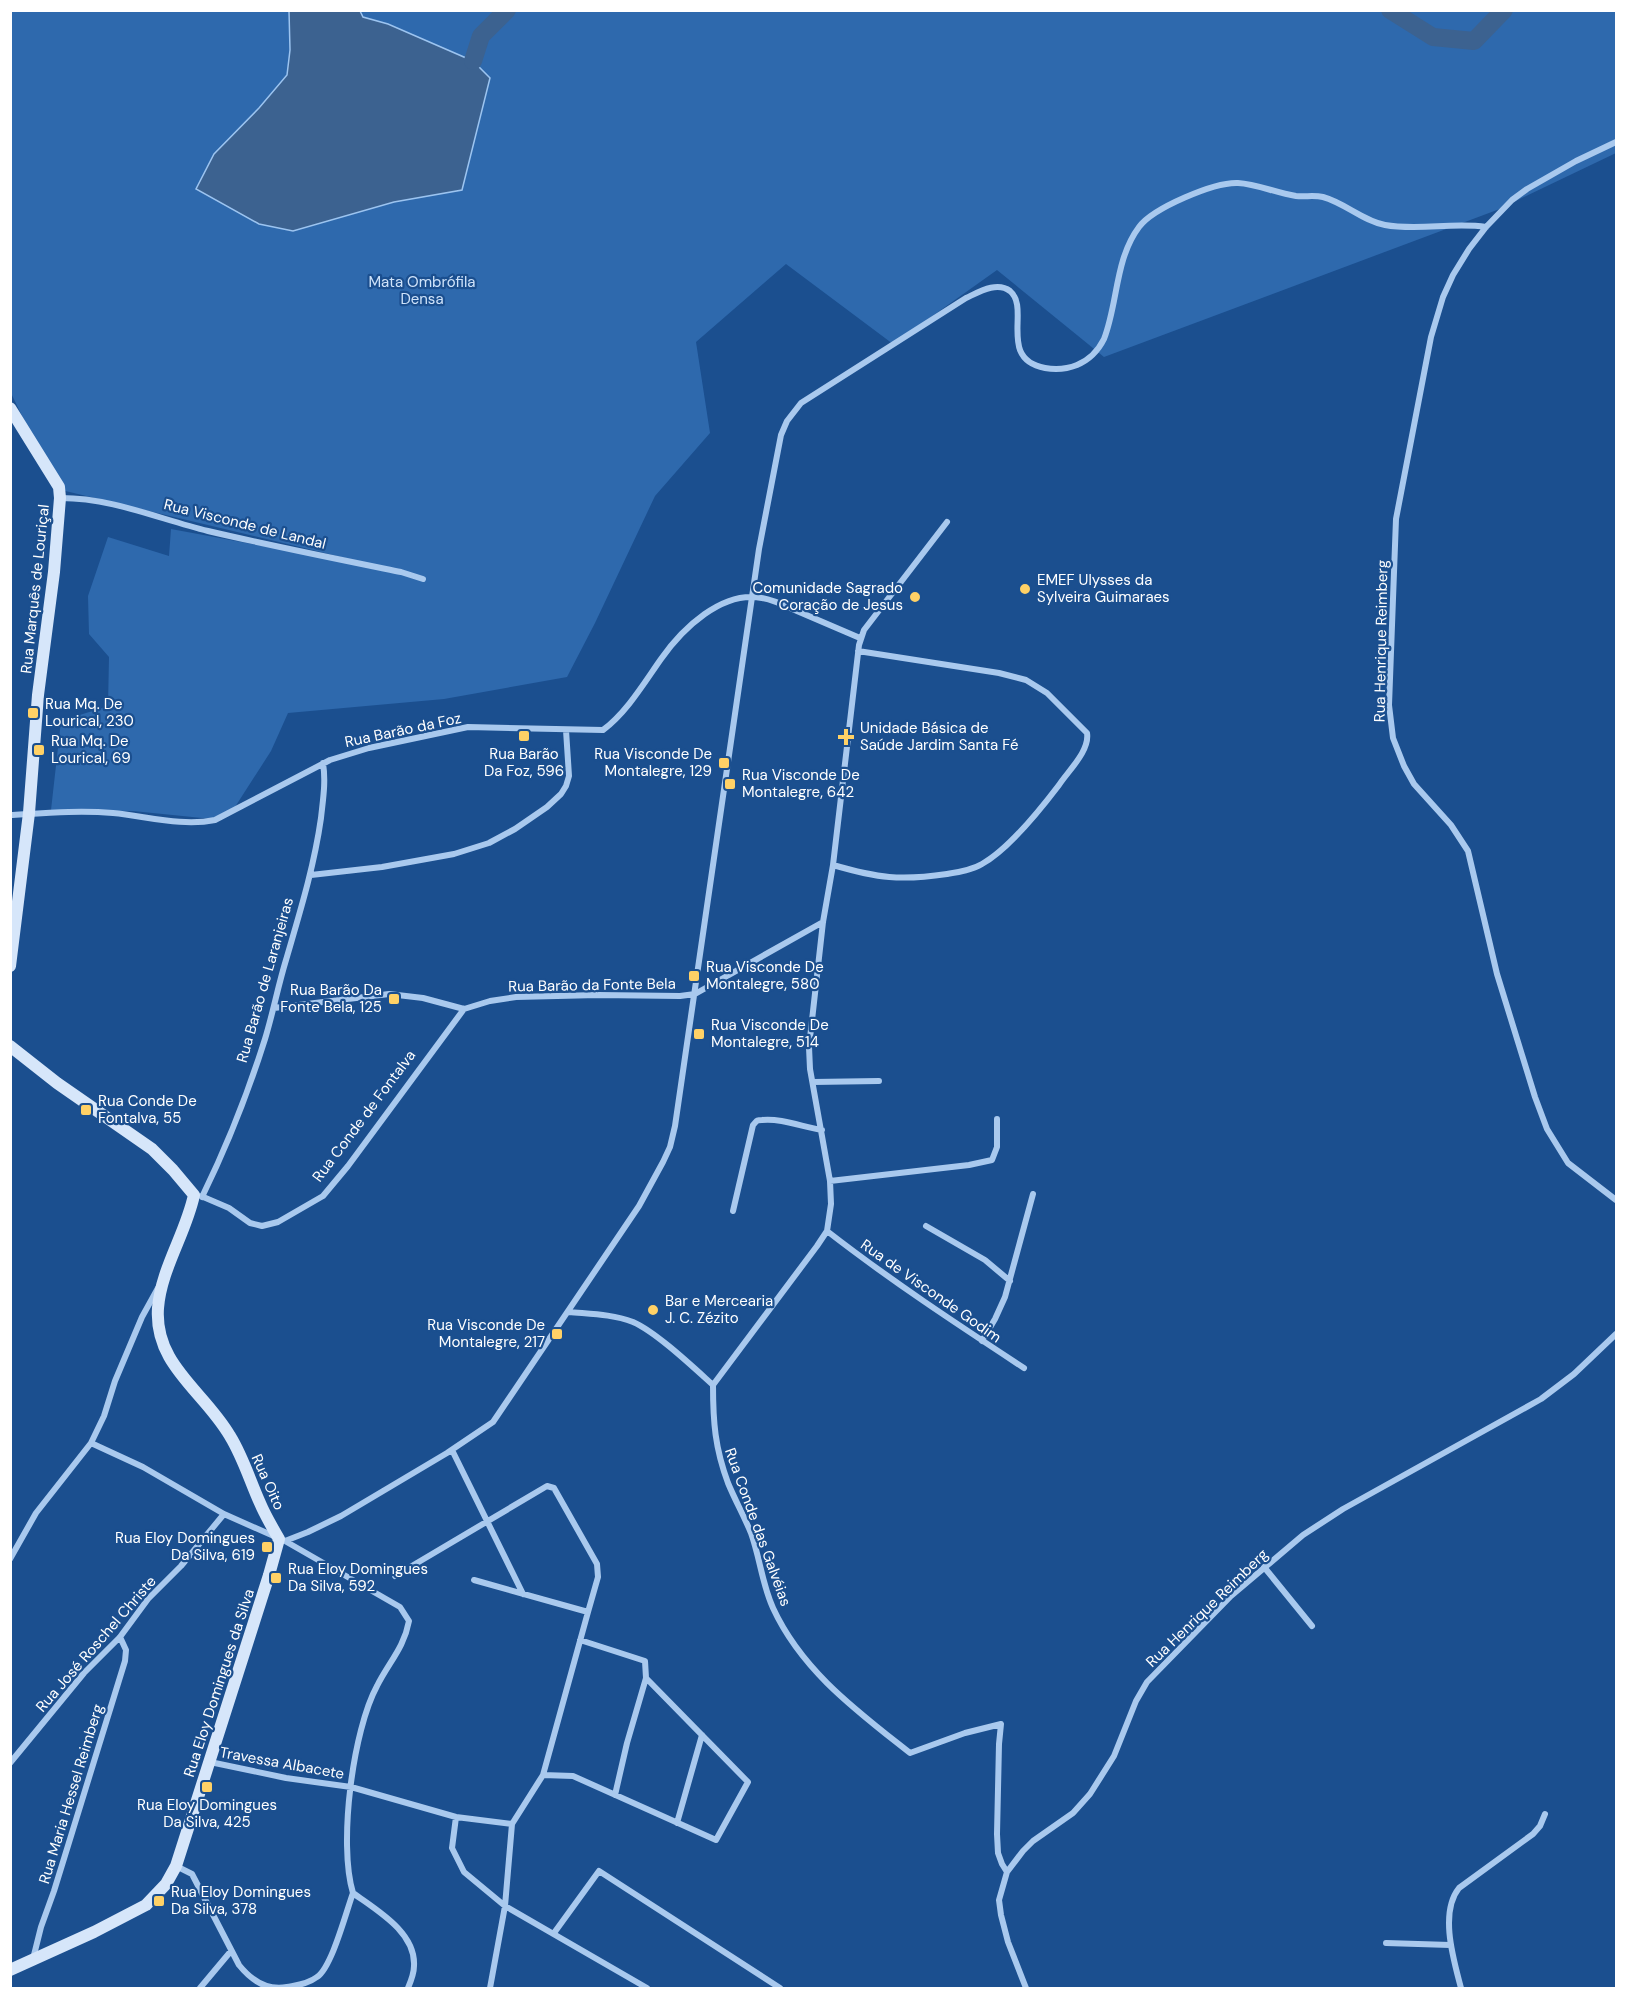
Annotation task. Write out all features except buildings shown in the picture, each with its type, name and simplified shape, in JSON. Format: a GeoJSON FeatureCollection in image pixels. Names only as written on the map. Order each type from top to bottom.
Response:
{"type":"FeatureCollection","features":[{"type":"Feature","properties":{"kind":"main road","name":"Rua Marquês de Louriçal"},"geometry":{"type":"LineString","coordinates":[[10,408],[59,487],[60,498],[54,572],[38,695],[29,813],[10,966]]}},
{"type":"Feature","properties":{"kind":"main road","name":"Rua Conde de Fontalva"},"geometry":{"type":"LineString","coordinates":[[10,1046],[57,1083],[152,1149],[198,1196]]}},
{"type":"Feature","properties":{"kind":"main road","name":"Rua Barão de Laranjeiras"},"geometry":{"type":"LineString","coordinates":[[162,1285],[198,1196]]}},
{"type":"Feature","properties":{"kind":"main road","name":"Rua Oito"},"geometry":{"type":"LineString","coordinates":[[162,1285],[158,1308],[159,1335],[162,1344],[177,1369],[231,1437],[260,1504],[282,1540]]}},
{"type":"Feature","properties":{"kind":"main road","name":"Rua Eloy Domingues da Silva"},"geometry":{"type":"LineString","coordinates":[[10,1970],[94,1932],[146,1905],[166,1884],[176,1866],[282,1540]]}},
{"type":"Feature","properties":{"kind":"street","name":"Rua Henrique Reimberg"},"geometry":{"type":"LineString","coordinates":[[1617,142],[1576,160],[1512,200],[1469,249],[1453,275],[1435,318],[1403,479],[1395,538],[1390,722],[1398,752],[1414,784],[1451,825],[1468,851],[1497,974],[1547,1129],[1568,1163],[1617,1200]]}},
{"type":"Feature","properties":{"kind":"street"},"geometry":{"type":"LineString","coordinates":[[282,1540],[308,1532],[341,1516],[452,1450],[493,1422],[639,1206],[670,1147],[675,1126],[759,549],[781,435],[801,402],[895,345],[958,303],[986,289],[1003,288],[1014,297],[1018,314],[1019,346],[1026,359],[1040,367],[1053,370],[1066,368],[1089,358],[1100,347],[1107,332],[1122,262],[1139,226],[1160,209],[1206,190],[1238,183],[1296,196],[1323,197],[1384,225],[1467,224],[1486,227]]}},
{"type":"Feature","properties":{"kind":"street","name":"Rua Visconde de Landal"},"geometry":{"type":"LineString","coordinates":[[60,498],[101,502],[160,516],[207,531],[401,572],[423,579]]}},
{"type":"Feature","properties":{"kind":"street"},"geometry":{"type":"LineString","coordinates":[[569,1312],[608,1315],[634,1323],[654,1336],[713,1384],[827,1231],[831,1204],[830,1181],[809,1047],[860,638],[947,522]]}},
{"type":"Feature","properties":{"kind":"street","name":"Rua Barão da Foz"},"geometry":{"type":"LineString","coordinates":[[10,815],[102,813],[190,822],[215,820],[323,763],[369,748],[468,727],[603,730],[617,718],[663,656],[691,624],[740,598],[753,597],[774,601],[860,638]]}},
{"type":"Feature","properties":{"kind":"street"},"geometry":{"type":"LineString","coordinates":[[833,865],[878,877],[899,879],[955,873],[981,866],[1000,851],[1030,820],[1079,757],[1088,740],[1087,734],[1060,705],[1047,693],[1026,680],[999,673],[858,651]]}},
{"type":"Feature","properties":{"kind":"street"},"geometry":{"type":"LineString","coordinates":[[310,875],[404,863],[472,849],[515,829],[561,794],[568,781],[566,730]]}},
{"type":"Feature","properties":{"kind":"street","name":"Rua Barão de Laranjeiras"},"geometry":{"type":"LineString","coordinates":[[198,1196],[228,1141],[246,1096],[274,1008],[279,982],[310,875],[324,796],[323,763]]}},
{"type":"Feature","properties":{"kind":"street","name":"Rua Barão da Fonte Bela"},"geometry":{"type":"LineString","coordinates":[[274,1008],[389,994],[423,998],[464,1008],[516,997],[694,994],[823,922]]}},
{"type":"Feature","properties":{"kind":"street","name":"Rua Conde de Fontalva"},"geometry":{"type":"LineString","coordinates":[[198,1196],[228,1208],[250,1223],[262,1226],[278,1222],[323,1196],[397,1101],[464,1008]]}},
{"type":"Feature","properties":{"kind":"street"},"geometry":{"type":"LineString","coordinates":[[813,1082],[879,1081]]}},
{"type":"Feature","properties":{"kind":"street"},"geometry":{"type":"LineString","coordinates":[[830,1181],[969,1165],[992,1160],[997,1147],[997,1119]]}},
{"type":"Feature","properties":{"kind":"street"},"geometry":{"type":"LineString","coordinates":[[733,1211],[753,1125],[757,1121],[781,1122],[822,1130]]}},
{"type":"Feature","properties":{"kind":"street"},"geometry":{"type":"LineString","coordinates":[[982,1341],[1000,1309],[1010,1281],[1033,1194]]}},
{"type":"Feature","properties":{"kind":"street"},"geometry":{"type":"LineString","coordinates":[[926,1226],[985,1260],[1010,1281]]}},
{"type":"Feature","properties":{"kind":"street","name":"Rua de Visconde Godim"},"geometry":{"type":"LineString","coordinates":[[827,1231],[869,1264],[1024,1368]]}},
{"type":"Feature","properties":{"kind":"street","name":"Rua Barão de Laranjeiras"},"geometry":{"type":"LineString","coordinates":[[10,1559],[36,1513],[91,1443],[104,1416],[142,1317],[152,1297],[162,1285]]}},
{"type":"Feature","properties":{"kind":"street","name":"Rua Henrique Reimberg"},"geometry":{"type":"LineString","coordinates":[[1026,1989],[1008,1942],[1001,1915],[999,1900],[1007,1872],[1033,1841],[1073,1813],[1090,1794],[1114,1756],[1136,1701],[1147,1682],[1213,1614],[1303,1535],[1344,1509],[1541,1400],[1574,1374],[1617,1334]]}},
{"type":"Feature","properties":{"kind":"street","name":"Rua Conde das Galvéias"},"geometry":{"type":"LineString","coordinates":[[713,1384],[713,1422],[717,1448],[728,1484],[751,1534],[766,1589],[785,1631],[804,1658],[842,1699],[910,1753],[965,1733],[1001,1724],[997,1834],[998,1853],[1007,1872]]}},
{"type":"Feature","properties":{"kind":"street"},"geometry":{"type":"LineString","coordinates":[[91,1443],[143,1467],[224,1514],[282,1540],[400,1608],[409,1621],[403,1644],[376,1686],[357,1744],[351,1787],[347,1861],[353,1893],[327,1965],[319,1976],[308,1983],[279,1988],[262,1985],[249,1977],[231,1951],[192,1875],[176,1866]]}},
{"type":"Feature","properties":{"kind":"street"},"geometry":{"type":"LineString","coordinates":[[452,1450],[523,1594]]}},
{"type":"Feature","properties":{"kind":"street"},"geometry":{"type":"LineString","coordinates":[[395,1576],[546,1486],[554,1488],[597,1564],[598,1577],[543,1775],[512,1824],[505,1906],[490,1989]]}},
{"type":"Feature","properties":{"kind":"street","name":"Rua José Roschel Christe"},"geometry":{"type":"LineString","coordinates":[[10,1763],[84,1673],[120,1637],[147,1599],[181,1566],[224,1514]]}},
{"type":"Feature","properties":{"kind":"street"},"geometry":{"type":"LineString","coordinates":[[1264,1567],[1312,1626]]}},
{"type":"Feature","properties":{"kind":"street"},"geometry":{"type":"LineString","coordinates":[[474,1580],[588,1612]]}},
{"type":"Feature","properties":{"kind":"street","name":"Rua Maria Hessel Reimberg"},"geometry":{"type":"LineString","coordinates":[[33,1959],[125,1661],[126,1650],[120,1637]]}},
{"type":"Feature","properties":{"kind":"street"},"geometry":{"type":"LineString","coordinates":[[580,1640],[645,1661],[646,1678],[615,1795]]}},
{"type":"Feature","properties":{"kind":"street"},"geometry":{"type":"LineString","coordinates":[[543,1775],[573,1776],[716,1840],[748,1782],[646,1678]]}},
{"type":"Feature","properties":{"kind":"street"},"geometry":{"type":"LineString","coordinates":[[677,1823],[702,1735]]}},
{"type":"Feature","properties":{"kind":"street","name":"Travessa Albacete"},"geometry":{"type":"LineString","coordinates":[[209,1762],[278,1777],[351,1787],[456,1817],[512,1824]]}},
{"type":"Feature","properties":{"kind":"street"},"geometry":{"type":"LineString","coordinates":[[1461,1989],[1450,1945],[1451,1912],[1456,1891],[1484,1868],[1533,1834],[1540,1826],[1545,1814]]}},
{"type":"Feature","properties":{"kind":"street"},"geometry":{"type":"LineString","coordinates":[[456,1817],[452,1848],[464,1872],[505,1906],[647,1989]]}},
{"type":"Feature","properties":{"kind":"street"},"geometry":{"type":"LineString","coordinates":[[554,1933],[599,1871],[780,1989]]}},
{"type":"Feature","properties":{"kind":"street"},"geometry":{"type":"LineString","coordinates":[[353,1893],[400,1930],[412,1950],[414,1965],[408,1989]]}},
{"type":"Feature","properties":{"kind":"street"},"geometry":{"type":"LineString","coordinates":[[1386,1943],[1450,1945]]}},
{"type":"Feature","properties":{"kind":"street"},"geometry":{"type":"LineString","coordinates":[[200,1989],[231,1951]]}},
{"type":"Feature","properties":{"kind":"green space","name":"Mata Ombrófila Densa"},"geometry":{"type":"Polygon","coordinates":[[[11,11],[1616,11],[1616,153],[1497,210],[1104,357],[997,270],[893,344],[786,264],[696,342],[710,433],[655,496],[567,677],[444,699],[288,713],[271,751],[235,807],[212,819],[133,811],[51,810],[61,721],[108,706],[109,657],[89,634],[88,596],[108,537],[169,556],[171,529],[404,572],[57,489],[11,393],[11,11]]]}},
{"type":"Feature","properties":{"kind":"shaded area"},"geometry":{"type":"Polygon","coordinates":[[[289,11],[360,11],[363,17],[388,24],[473,61],[490,78],[462,190],[394,202],[293,231],[259,224],[196,189],[214,154],[259,108],[287,75],[290,50],[289,11]]]}},
{"type":"Feature","properties":{"kind":"waterway"},"geometry":{"type":"LineString","coordinates":[[473,61],[481,36],[507,10]]}},
{"type":"Feature","properties":{"kind":"waterway"},"geometry":{"type":"LineString","coordinates":[[1390,10],[1433,37],[1474,41],[1504,10]]}},
{"type":"Feature","properties":{"kind":"place","name":"EMEF Ulysses da Sylveira Guimaraes"},"geometry":{"type":"Point","coordinates":[1025,589]}},
{"type":"Feature","properties":{"kind":"place","name":"Comunidade Sagrado Coração de Jesus"},"geometry":{"type":"Point","coordinates":[915,597]}},
{"type":"Feature","properties":{"kind":"place","name":"Rua Mq. De Lourical, 230"},"geometry":{"type":"Point","coordinates":[33,713]}},
{"type":"Feature","properties":{"kind":"place","name":"Rua Barão Da Foz, 596"},"geometry":{"type":"Point","coordinates":[524,736]}},
{"type":"Feature","properties":{"kind":"place","name":"Unidade Básica de Saúde Jardim Santa Fé"},"geometry":{"type":"Point","coordinates":[846,737]}},
{"type":"Feature","properties":{"kind":"place","name":"Rua Mq. De Lourical, 69"},"geometry":{"type":"Point","coordinates":[39,750]}},
{"type":"Feature","properties":{"kind":"place","name":"Rua Visconde De Montalegre, 129"},"geometry":{"type":"Point","coordinates":[724,763]}},
{"type":"Feature","properties":{"kind":"place","name":"Rua Visconde De Montalegre, 642"},"geometry":{"type":"Point","coordinates":[730,784]}},
{"type":"Feature","properties":{"kind":"place","name":"Rua Visconde De Montalegre, 580"},"geometry":{"type":"Point","coordinates":[694,976]}},
{"type":"Feature","properties":{"kind":"place","name":"Rua Barão Da Fonte Bela, 125"},"geometry":{"type":"Point","coordinates":[394,999]}},
{"type":"Feature","properties":{"kind":"place","name":"Rua Visconde De Montalegre, 514"},"geometry":{"type":"Point","coordinates":[699,1034]}},
{"type":"Feature","properties":{"kind":"place","name":"Rua Conde De Fontalva, 55"},"geometry":{"type":"Point","coordinates":[86,1110]}},
{"type":"Feature","properties":{"kind":"place","name":"Bar e Mercearia J. C. Zézito"},"geometry":{"type":"Point","coordinates":[653,1310]}},
{"type":"Feature","properties":{"kind":"place","name":"Rua Visconde De Montalegre, 217"},"geometry":{"type":"Point","coordinates":[557,1334]}},
{"type":"Feature","properties":{"kind":"place","name":"Rua Eloy Domingues Da Silva, 619"},"geometry":{"type":"Point","coordinates":[267,1547]}},
{"type":"Feature","properties":{"kind":"place","name":"Rua Eloy Domingues Da Silva, 592"},"geometry":{"type":"Point","coordinates":[276,1578]}},
{"type":"Feature","properties":{"kind":"place","name":"Rua Eloy Domingues Da Silva, 425"},"geometry":{"type":"Point","coordinates":[207,1787]}},
{"type":"Feature","properties":{"kind":"place","name":"Rua Eloy Domingues Da Silva, 378"},"geometry":{"type":"Point","coordinates":[159,1901]}}]}
